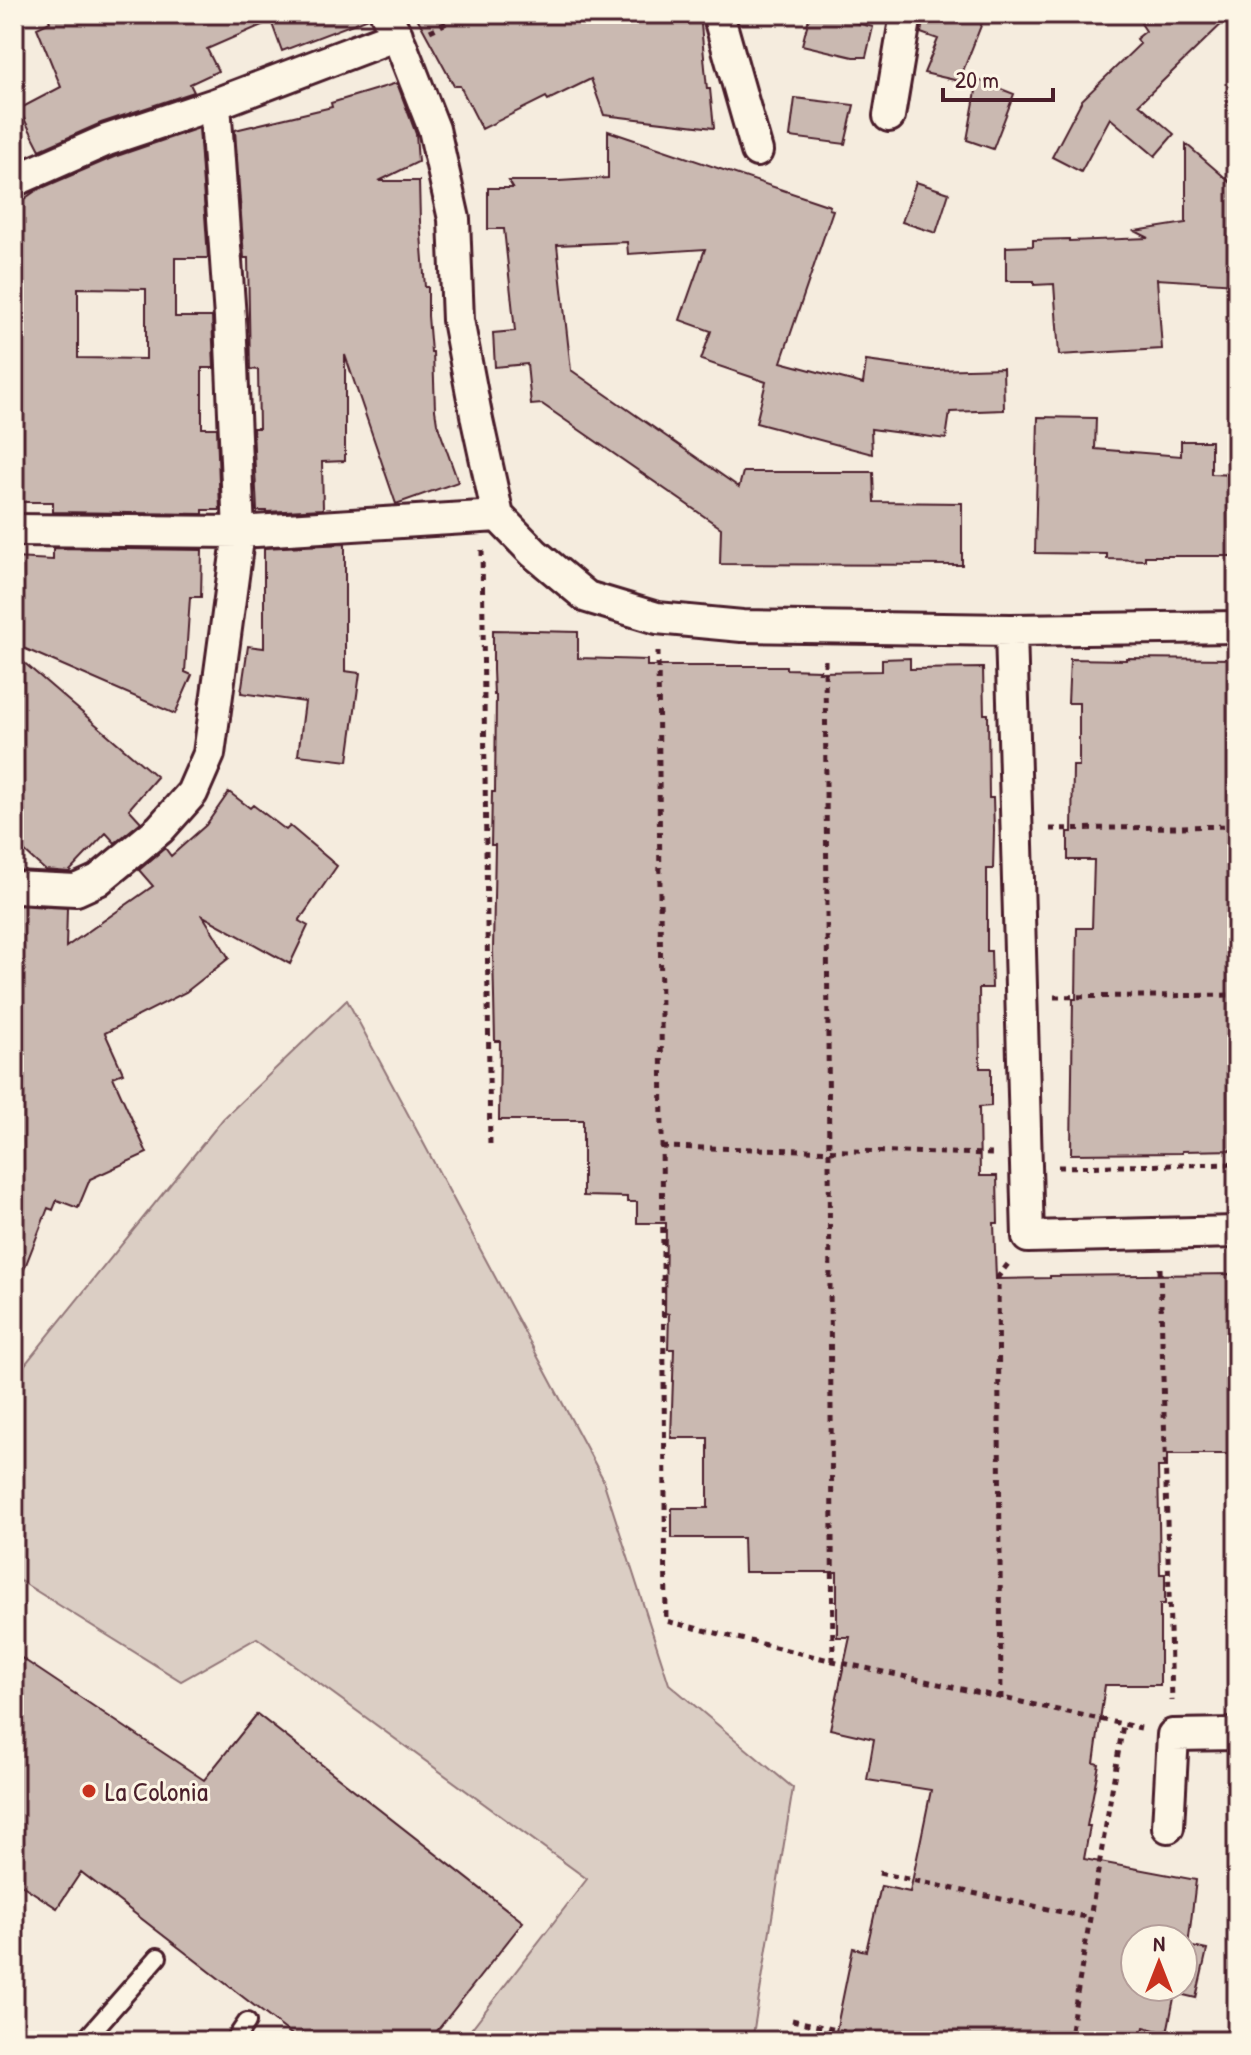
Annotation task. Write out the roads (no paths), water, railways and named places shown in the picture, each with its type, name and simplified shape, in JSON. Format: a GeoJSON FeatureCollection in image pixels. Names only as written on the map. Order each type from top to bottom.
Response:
{"type":"FeatureCollection","features":[{"type":"Feature","properties":{"kind":"street"},"geometry":{"type":"LineString","coordinates":[[718,14],[757,151]]}},
{"type":"Feature","properties":{"kind":"street"},"geometry":{"type":"LineString","coordinates":[[889,116],[906,14]]}},
{"type":"Feature","properties":{"kind":"street"},"geometry":{"type":"LineString","coordinates":[[14,181],[107,140],[215,104],[391,24],[434,129],[454,219],[458,320],[477,420],[490,516],[587,597],[657,618],[742,626],[1011,630],[1237,627]]}},
{"type":"Feature","properties":{"kind":"street"},"geometry":{"type":"LineString","coordinates":[[14,887],[76,890],[98,880],[160,829],[192,793],[209,754],[239,532],[230,318],[215,104]]}},
{"type":"Feature","properties":{"kind":"street"},"geometry":{"type":"LineString","coordinates":[[14,530],[239,532],[490,516]]}},
{"type":"Feature","properties":{"kind":"street"},"geometry":{"type":"LineString","coordinates":[[1011,630],[1028,1237],[1237,1232]]}},
{"type":"Feature","properties":{"kind":"street"},"geometry":{"type":"LineString","coordinates":[[1168,1827],[1173,1735],[1237,1734]]}},
{"type":"Feature","properties":{"kind":"lane"},"geometry":{"type":"LineString","coordinates":[[84,2041],[158,1957]]}},
{"type":"Feature","properties":{"kind":"lane"},"geometry":{"type":"LineString","coordinates":[[234,2041],[247,2022]]}},
{"type":"Feature","properties":{"kind":"place","name":"La Colonia"},"geometry":{"type":"Point","coordinates":[89,1791]}}]}
